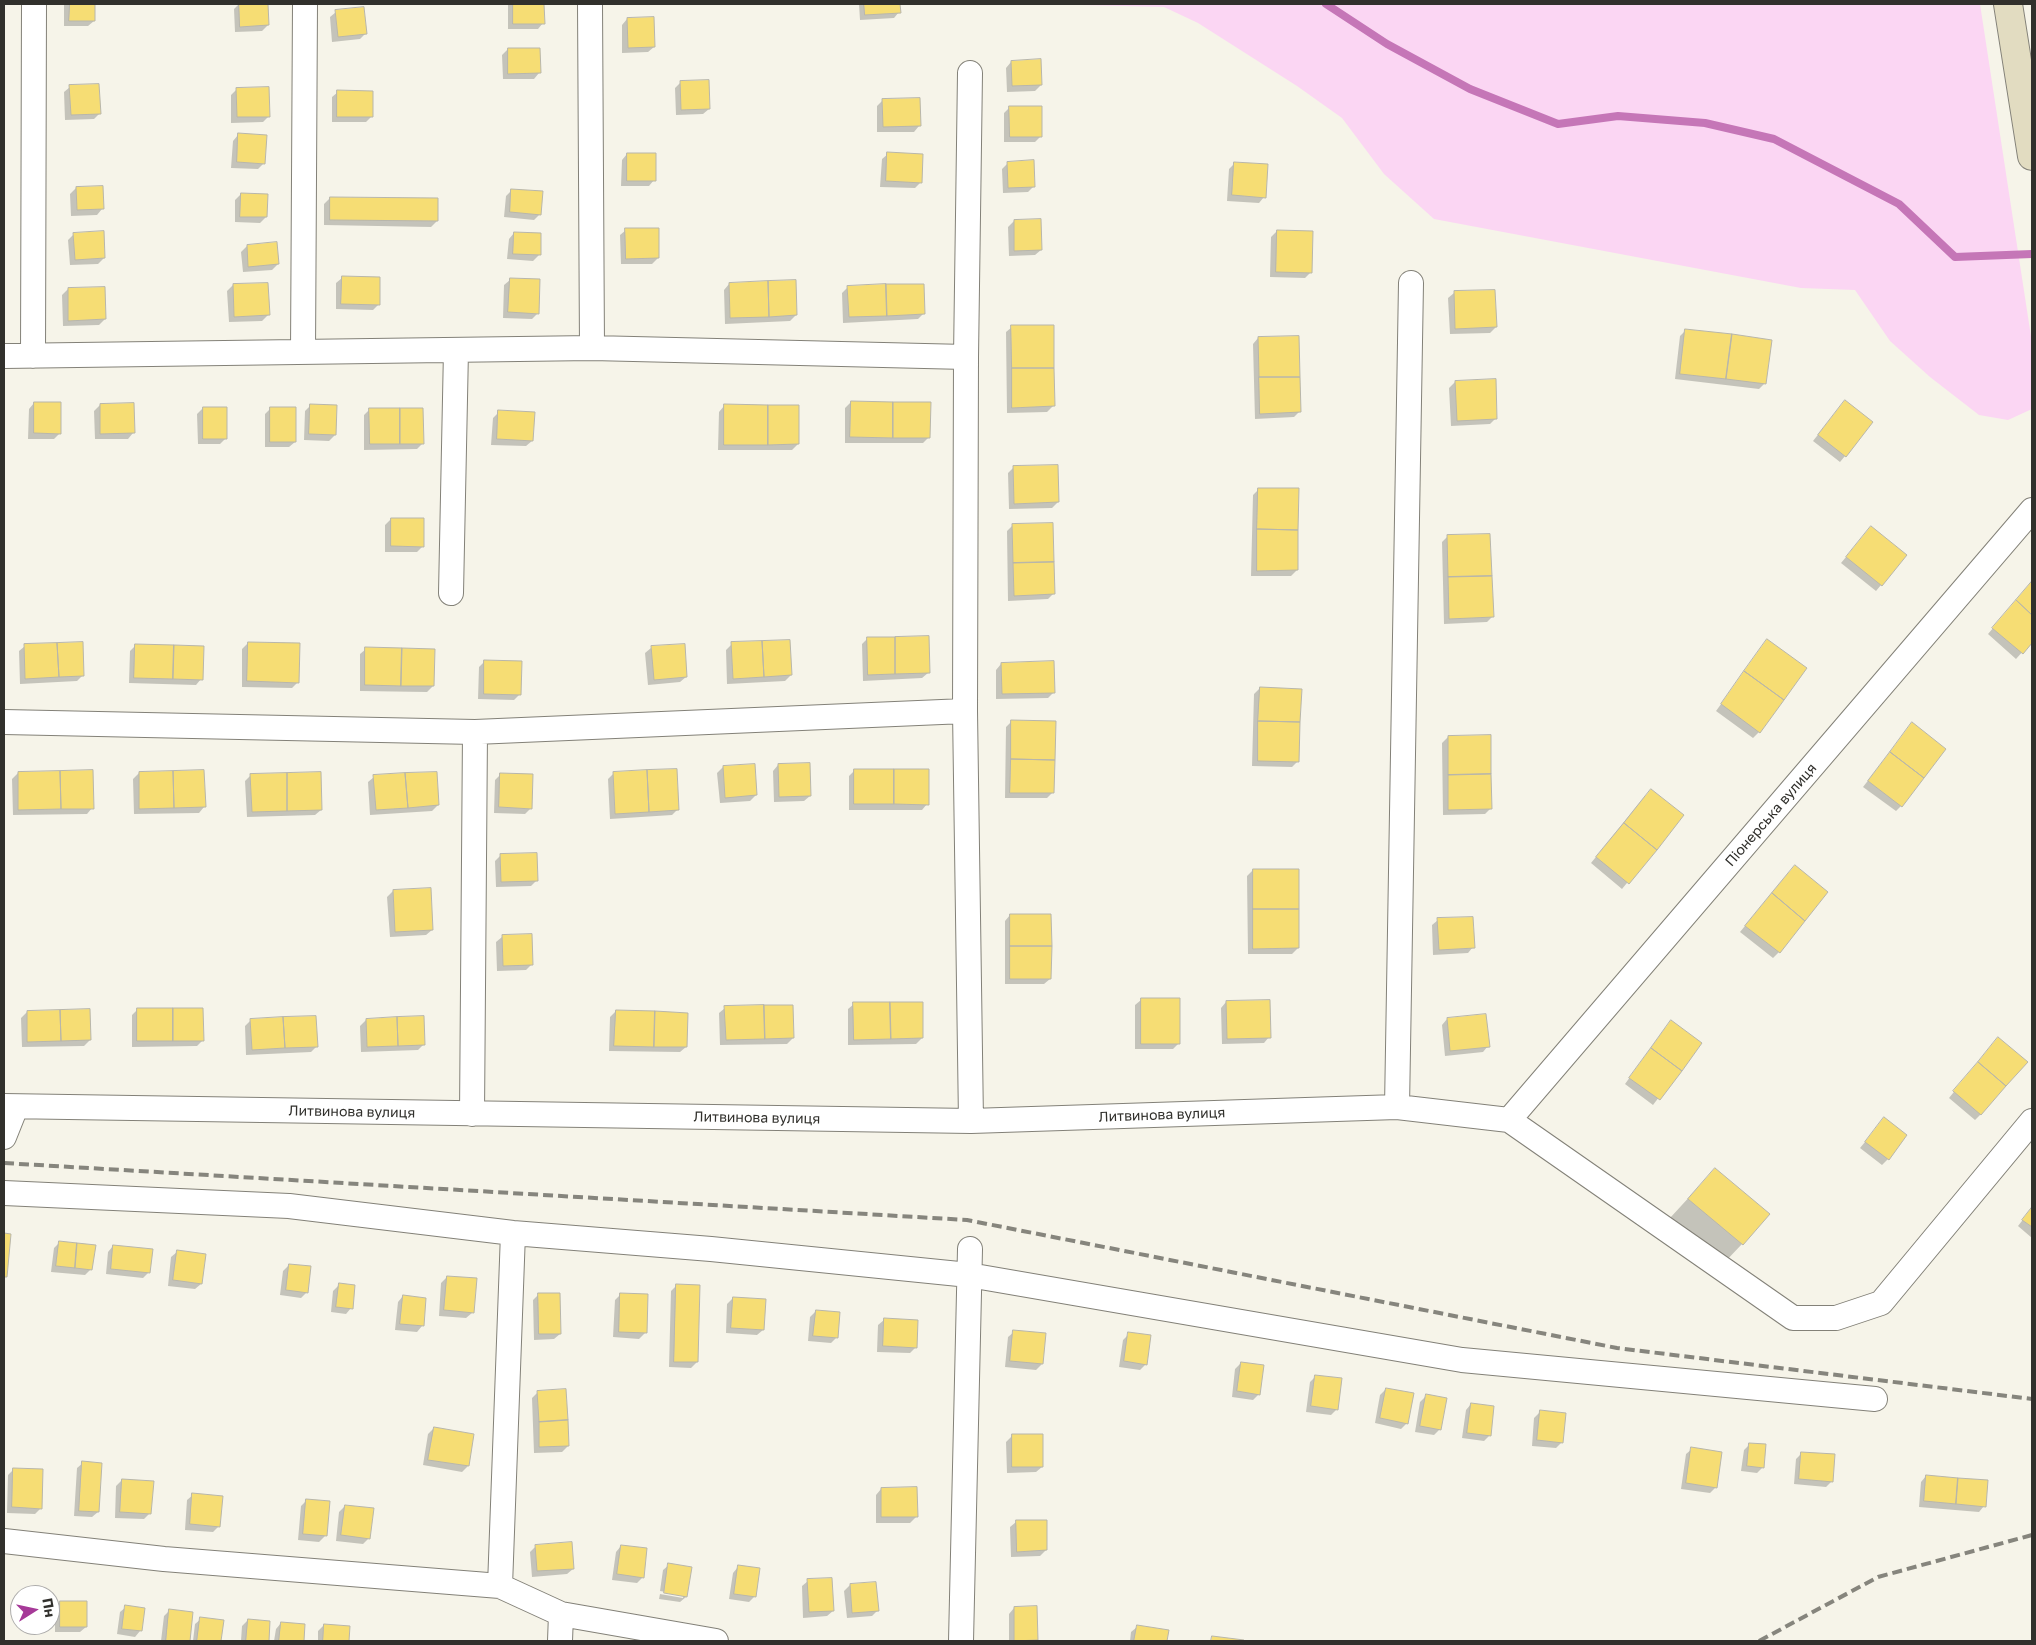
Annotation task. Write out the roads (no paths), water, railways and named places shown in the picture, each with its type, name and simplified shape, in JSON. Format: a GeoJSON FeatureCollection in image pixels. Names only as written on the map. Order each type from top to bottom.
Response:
{"type":"FeatureCollection","features":[{"type":"Feature","properties":{"kind":"main road"},"geometry":{"type":"LineString","coordinates":[[2008,4],[2032,156]]}},
{"type":"Feature","properties":{"kind":"street"},"geometry":{"type":"LineString","coordinates":[[33,356],[34,4]]}},
{"type":"Feature","properties":{"kind":"street"},"geometry":{"type":"LineString","coordinates":[[303,351],[305,4]]}},
{"type":"Feature","properties":{"kind":"street"},"geometry":{"type":"LineString","coordinates":[[590,4],[592,348]]}},
{"type":"Feature","properties":{"kind":"street"},"geometry":{"type":"LineString","coordinates":[[970,73],[966,357],[965,712],[971,1121]]}},
{"type":"Feature","properties":{"kind":"street"},"geometry":{"type":"LineString","coordinates":[[1398,1107],[1411,283]]}},
{"type":"Feature","properties":{"kind":"street"},"geometry":{"type":"LineString","coordinates":[[4,356],[592,348],[966,357]]}},
{"type":"Feature","properties":{"kind":"street"},"geometry":{"type":"LineString","coordinates":[[451,593],[456,350]]}},
{"type":"Feature","properties":{"kind":"street","name":"Піонерська вулиця"},"geometry":{"type":"LineString","coordinates":[[1509,1120],[2032,510]]}},
{"type":"Feature","properties":{"kind":"street"},"geometry":{"type":"LineString","coordinates":[[4,722],[476,732],[965,712]]}},
{"type":"Feature","properties":{"kind":"street"},"geometry":{"type":"LineString","coordinates":[[472,1114],[476,732]]}},
{"type":"Feature","properties":{"kind":"street"},"geometry":{"type":"LineString","coordinates":[[4,1137],[10,1107]]}},
{"type":"Feature","properties":{"kind":"street","name":"Литвинова вулиця"},"geometry":{"type":"LineString","coordinates":[[10,1107],[971,1121],[1398,1107],[1509,1120]]}},
{"type":"Feature","properties":{"kind":"street"},"geometry":{"type":"LineString","coordinates":[[1509,1120],[1792,1318],[1836,1318],[1880,1304],[2032,1121]]}},
{"type":"Feature","properties":{"kind":"street"},"geometry":{"type":"LineString","coordinates":[[4,1193],[289,1206],[513,1233],[712,1249],[969,1275],[1462,1360],[1875,1398]]}},
{"type":"Feature","properties":{"kind":"street"},"geometry":{"type":"LineString","coordinates":[[500,1586],[513,1233]]}},
{"type":"Feature","properties":{"kind":"street"},"geometry":{"type":"LineString","coordinates":[[961,1641],[970,1250]]}},
{"type":"Feature","properties":{"kind":"street"},"geometry":{"type":"LineString","coordinates":[[4,1541],[164,1559],[500,1586],[561,1614],[716,1641]]}},
{"type":"Feature","properties":{"kind":"street"},"geometry":{"type":"LineString","coordinates":[[560,1641],[561,1614]]}},
{"type":"Feature","properties":{"kind":"waterway"},"geometry":{"type":"LineString","coordinates":[[1326,4],[1387,44],[1470,89],[1558,124],[1618,116],[1705,123],[1774,139],[1899,204],[1955,257],[2032,254]]}},
{"type":"Feature","properties":{"kind":"railway"},"geometry":{"type":"LineString","coordinates":[[4,1163],[967,1220],[1617,1348],[2032,1399]]}},
{"type":"Feature","properties":{"kind":"railway"},"geometry":{"type":"LineString","coordinates":[[1759,1641],[1878,1577],[2032,1535]]}}]}
